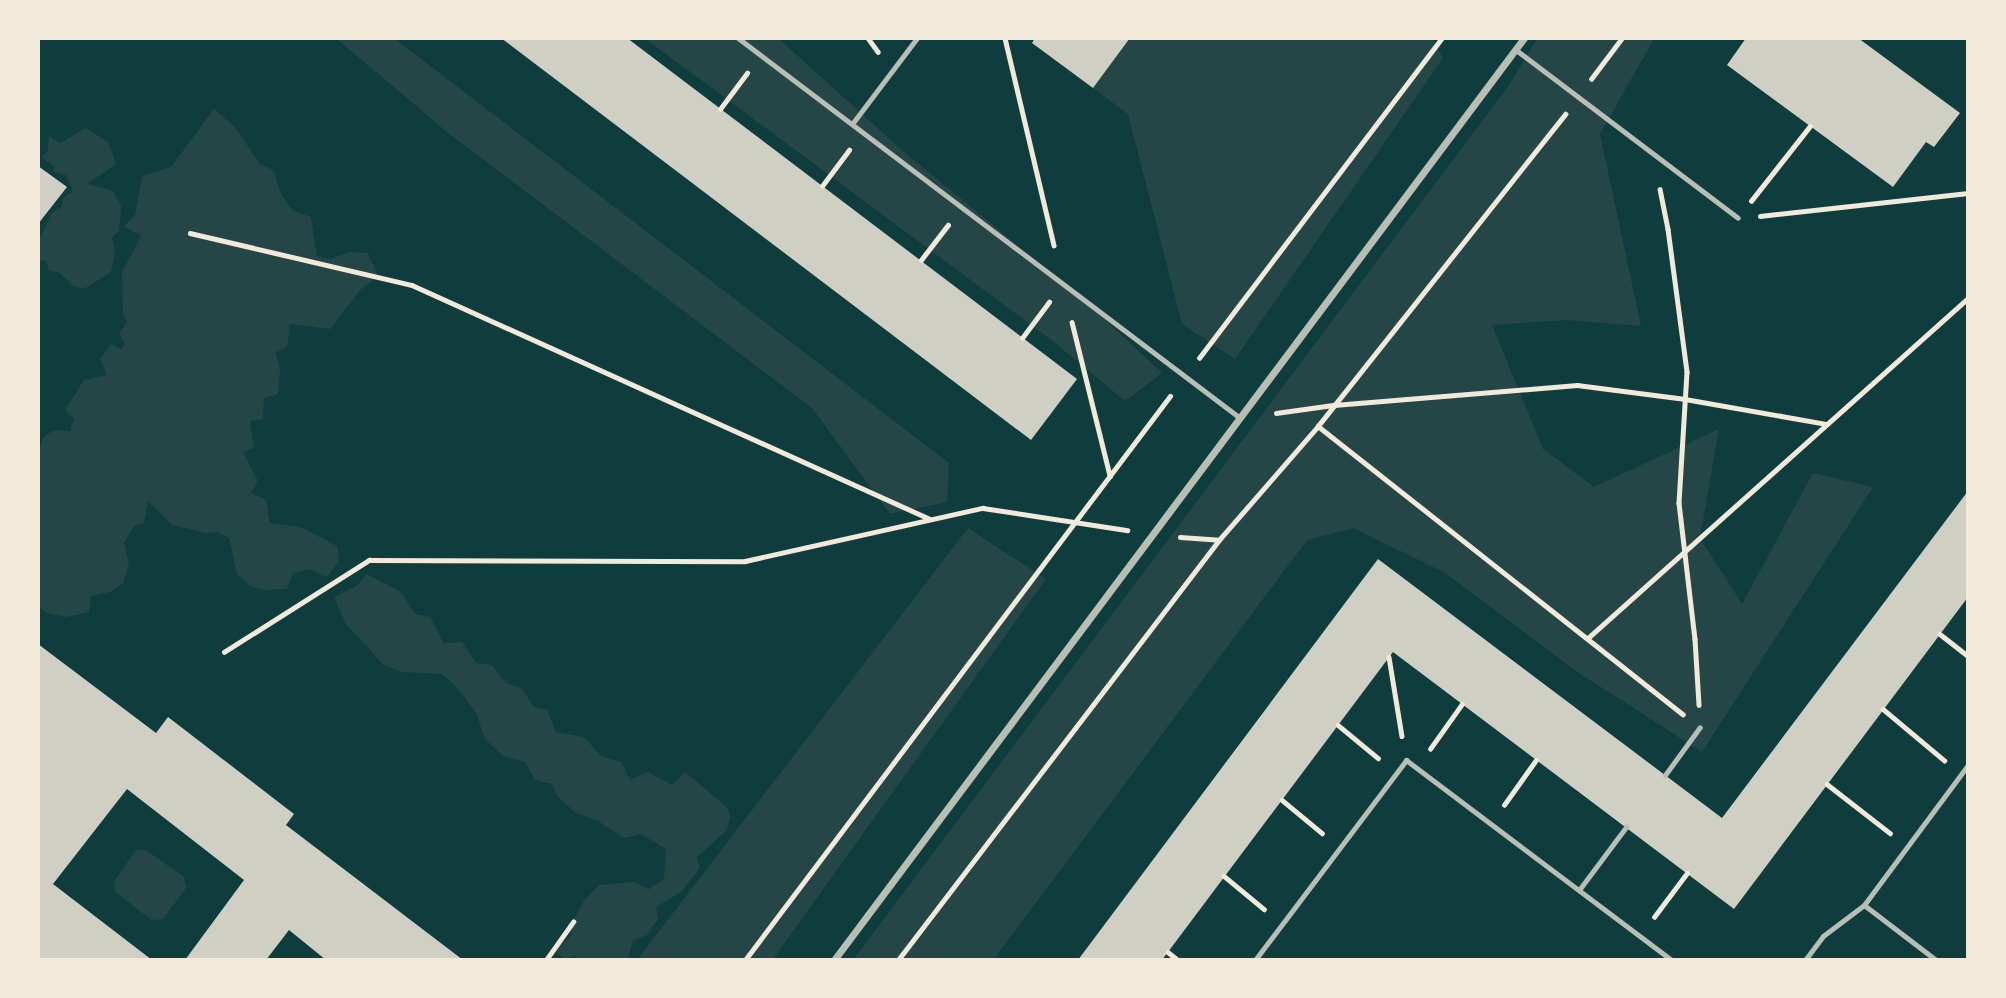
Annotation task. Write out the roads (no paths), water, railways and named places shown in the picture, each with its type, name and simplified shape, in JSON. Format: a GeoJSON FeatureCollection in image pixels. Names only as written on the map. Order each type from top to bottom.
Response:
{"type":"FeatureCollection","features":[{"type":"Feature","properties":{"kind":"street"},"geometry":{"type":"LineString","coordinates":[[834,960],[1524,38]]}},
{"type":"Feature","properties":{"kind":"lane"},"geometry":{"type":"LineString","coordinates":[[738,38],[1240,418]]}},
{"type":"Feature","properties":{"kind":"lane"},"geometry":{"type":"LineString","coordinates":[[852,124],[917,38]]}},
{"type":"Feature","properties":{"kind":"lane"},"geometry":{"type":"LineString","coordinates":[[1516,50],[1738,218]]}},
{"type":"Feature","properties":{"kind":"lane"},"geometry":{"type":"LineString","coordinates":[[1665,775],[1700,727]]}},
{"type":"Feature","properties":{"kind":"lane"},"geometry":{"type":"LineString","coordinates":[[1255,960],[1406,760],[1671,960]]}},
{"type":"Feature","properties":{"kind":"lane"},"geometry":{"type":"LineString","coordinates":[[1805,960],[1822,936],[1864,905],[1968,765]]}},
{"type":"Feature","properties":{"kind":"lane"},"geometry":{"type":"LineString","coordinates":[[1580,890],[1626,827]]}},
{"type":"Feature","properties":{"kind":"lane"},"geometry":{"type":"LineString","coordinates":[[1864,905],[1936,960]]}}]}
